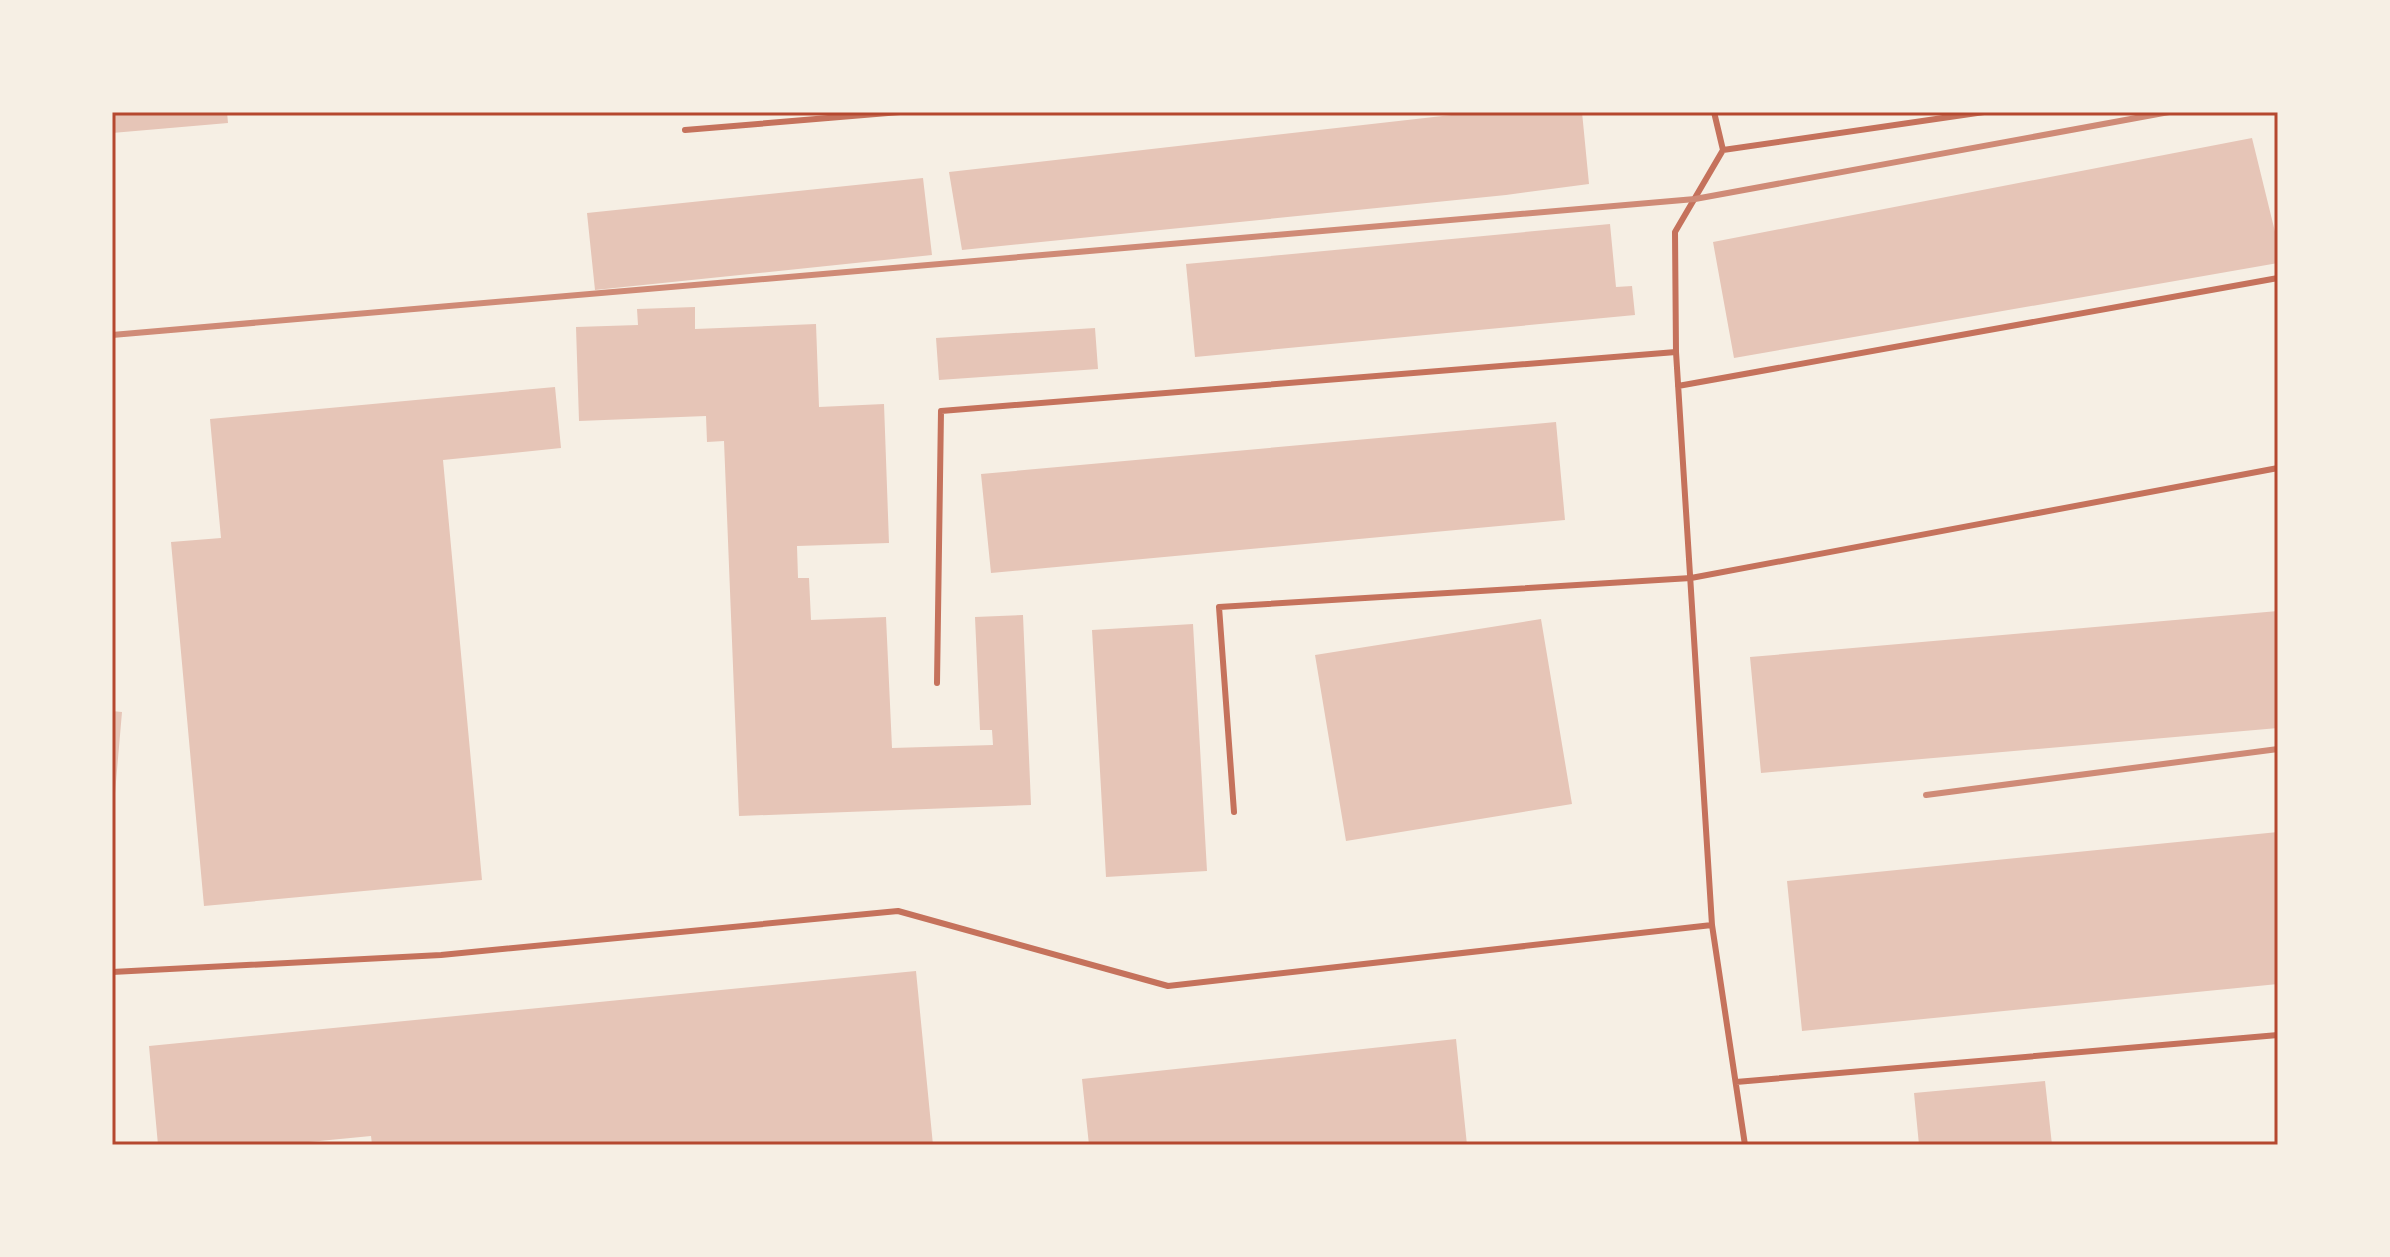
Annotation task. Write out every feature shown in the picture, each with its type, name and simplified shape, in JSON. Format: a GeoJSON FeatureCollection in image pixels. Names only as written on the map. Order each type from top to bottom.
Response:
{"type":"FeatureCollection","features":[{"type":"Feature","properties":{"kind":"lane"},"geometry":{"type":"LineString","coordinates":[[685,130],[900,112]]}},
{"type":"Feature","properties":{"kind":"lane"},"geometry":{"type":"LineString","coordinates":[[1714,112],[1723,150],[1675,232],[1676,352],[1712,925],[1745,1145]]}},
{"type":"Feature","properties":{"kind":"lane"},"geometry":{"type":"LineString","coordinates":[[1723,150],[1984,112]]}},
{"type":"Feature","properties":{"kind":"lane"},"geometry":{"type":"LineString","coordinates":[[1678,386],[2278,278]]}},
{"type":"Feature","properties":{"kind":"lane"},"geometry":{"type":"LineString","coordinates":[[937,683],[941,411],[1676,352]]}},
{"type":"Feature","properties":{"kind":"lane"},"geometry":{"type":"LineString","coordinates":[[1234,812],[1219,607],[1691,578],[2278,468]]}},
{"type":"Feature","properties":{"kind":"lane"},"geometry":{"type":"LineString","coordinates":[[112,972],[441,955],[898,911],[1168,986],[1712,925]]}},
{"type":"Feature","properties":{"kind":"lane"},"geometry":{"type":"LineString","coordinates":[[1736,1082],[2278,1035]]}},
{"type":"Feature","properties":{"kind":"building"},"geometry":{"type":"Polygon","coordinates":[[[112,112],[227,112],[228,123],[112,133],[112,112]]]}},
{"type":"Feature","properties":{"kind":"building"},"geometry":{"type":"Polygon","coordinates":[[[1478,112],[1582,112],[1589,184],[962,250],[949,172],[1478,112]]]}},
{"type":"Feature","properties":{"kind":"building"},"geometry":{"type":"Polygon","coordinates":[[[2252,138],[2278,244],[2278,263],[1734,358],[1713,242],[2252,138]]]}},
{"type":"Feature","properties":{"kind":"building"},"geometry":{"type":"Polygon","coordinates":[[[923,178],[932,255],[595,290],[587,213],[923,178]]]}},
{"type":"Feature","properties":{"kind":"building"},"geometry":{"type":"Polygon","coordinates":[[[1610,224],[1616,287],[1632,286],[1635,315],[1195,357],[1186,264],[1610,224]]]}},
{"type":"Feature","properties":{"kind":"building"},"geometry":{"type":"Polygon","coordinates":[[[695,307],[695,329],[816,324],[819,407],[884,404],[889,543],[797,546],[798,578],[809,578],[811,620],[886,617],[892,748],[993,745],[992,730],[980,730],[975,617],[1023,615],[1031,805],[739,816],[724,441],[707,442],[706,416],[579,421],[576,327],[638,325],[637,309],[695,307]]]}},
{"type":"Feature","properties":{"kind":"building"},"geometry":{"type":"Polygon","coordinates":[[[1095,328],[1098,369],[939,380],[936,338],[1095,328]]]}},
{"type":"Feature","properties":{"kind":"building"},"geometry":{"type":"Polygon","coordinates":[[[555,387],[561,448],[443,460],[482,880],[204,906],[171,542],[221,538],[210,419],[555,387]]]}},
{"type":"Feature","properties":{"kind":"building"},"geometry":{"type":"Polygon","coordinates":[[[1556,422],[1565,520],[991,573],[981,474],[1556,422]]]}},
{"type":"Feature","properties":{"kind":"building"},"geometry":{"type":"Polygon","coordinates":[[[2278,611],[2278,728],[1761,773],[1750,657],[2278,611]]]}},
{"type":"Feature","properties":{"kind":"building"},"geometry":{"type":"Polygon","coordinates":[[[1541,619],[1572,804],[1346,841],[1315,655],[1541,619]]]}},
{"type":"Feature","properties":{"kind":"building"},"geometry":{"type":"Polygon","coordinates":[[[1193,624],[1207,871],[1106,877],[1092,630],[1193,624]]]}},
{"type":"Feature","properties":{"kind":"building"},"geometry":{"type":"Polygon","coordinates":[[[112,711],[122,712],[114,805],[112,805],[112,711]]]}},
{"type":"Feature","properties":{"kind":"building"},"geometry":{"type":"Polygon","coordinates":[[[2278,832],[2278,984],[1802,1031],[1787,881],[2278,832]]]}},
{"type":"Feature","properties":{"kind":"building"},"geometry":{"type":"Polygon","coordinates":[[[916,971],[933,1145],[372,1145],[371,1136],[278,1145],[158,1145],[149,1046],[916,971]]]}},
{"type":"Feature","properties":{"kind":"building"},"geometry":{"type":"Polygon","coordinates":[[[1456,1039],[1467,1145],[1089,1145],[1082,1079],[1456,1039]]]}},
{"type":"Feature","properties":{"kind":"building"},"geometry":{"type":"Polygon","coordinates":[[[2045,1081],[2052,1145],[1919,1145],[1914,1093],[2045,1081]]]}},
{"type":"Feature","properties":{"kind":"railway"},"geometry":{"type":"LineString","coordinates":[[112,335],[1695,199],[2169,112]]}},
{"type":"Feature","properties":{"kind":"railway"},"geometry":{"type":"LineString","coordinates":[[1926,795],[2278,749]]}}]}
